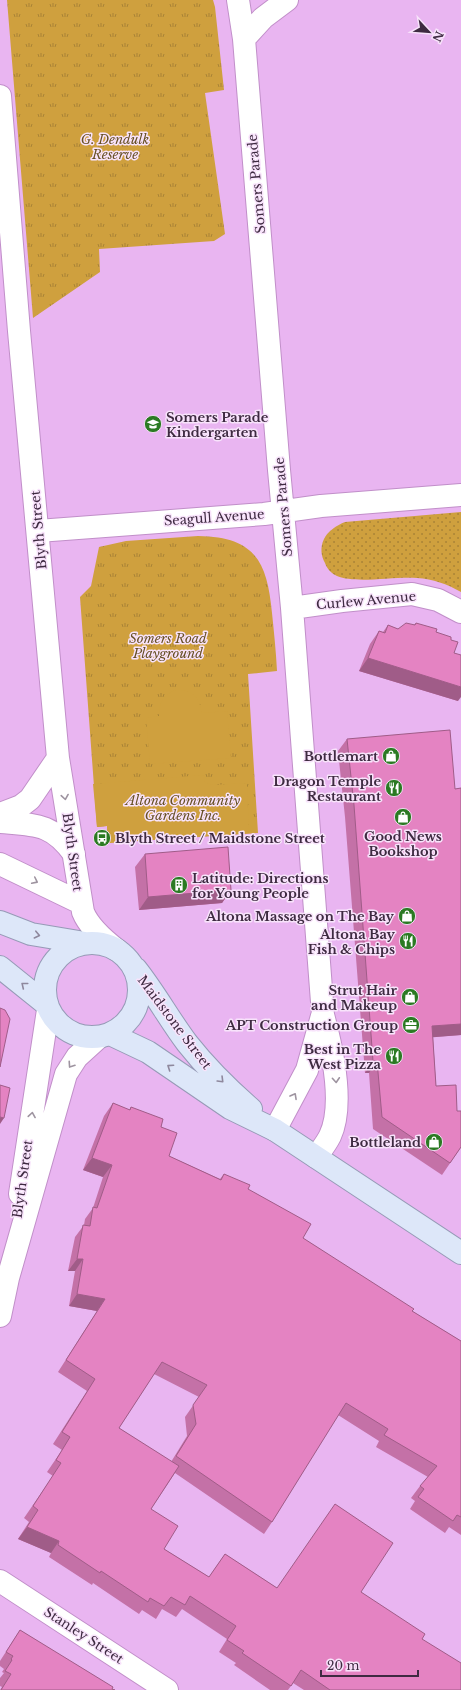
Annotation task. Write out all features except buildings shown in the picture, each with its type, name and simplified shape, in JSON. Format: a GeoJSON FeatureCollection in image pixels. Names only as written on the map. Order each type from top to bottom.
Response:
{"type":"FeatureCollection","features":[{"type":"Feature","properties":{"kind":"main road"},"geometry":{"type":"LineString","coordinates":[[0,922],[31,934],[107,945],[123,955],[133,968],[139,982],[138,999],[133,1013],[124,1026],[104,1036],[85,1037],[72,1034],[55,1021],[47,1007],[45,982],[50,968],[65,952],[85,943]]}},
{"type":"Feature","properties":{"kind":"main road","name":"Maidstone Street"},"geometry":{"type":"LineString","coordinates":[[123,955],[152,991],[187,1042],[210,1070],[241,1101],[275,1130],[461,1253]]}},
{"type":"Feature","properties":{"kind":"main road"},"geometry":{"type":"LineString","coordinates":[[0,967],[47,1007]]}},
{"type":"Feature","properties":{"kind":"main road","name":"Maidstone Street"},"geometry":{"type":"LineString","coordinates":[[104,1036],[148,1052],[230,1108],[275,1130]]}},
{"type":"Feature","properties":{"kind":"street"},"geometry":{"type":"LineString","coordinates":[[244,39],[263,18],[287,0]]}},
{"type":"Feature","properties":{"kind":"street","name":"Somers Parade"},"geometry":{"type":"LineString","coordinates":[[241,3],[292,608],[323,1015],[334,1063],[336,1094],[331,1131],[316,1157]]}},
{"type":"Feature","properties":{"kind":"street","name":"Blyth Street"},"geometry":{"type":"LineString","coordinates":[[0,96],[19,331],[58,758],[81,903],[85,917],[104,940],[123,955]]}},
{"type":"Feature","properties":{"kind":"street","name":"Seagull Avenue"},"geometry":{"type":"LineString","coordinates":[[38,531],[264,514],[321,506],[461,496]]}},
{"type":"Feature","properties":{"kind":"street","name":"Curlew Avenue"},"geometry":{"type":"LineString","coordinates":[[292,608],[412,594],[438,600],[461,612]]}},
{"type":"Feature","properties":{"kind":"street"},"geometry":{"type":"LineString","coordinates":[[0,814],[20,806],[30,799],[58,758]]}},
{"type":"Feature","properties":{"kind":"street"},"geometry":{"type":"LineString","coordinates":[[0,822],[34,825],[45,828],[60,836],[74,854]]}},
{"type":"Feature","properties":{"kind":"street"},"geometry":{"type":"LineString","coordinates":[[0,864],[81,903]]}},
{"type":"Feature","properties":{"kind":"street","name":"Blyth Street"},"geometry":{"type":"LineString","coordinates":[[0,1316],[8,1278],[47,1007]]}},
{"type":"Feature","properties":{"kind":"street","name":"Somers Parade"},"geometry":{"type":"LineString","coordinates":[[275,1130],[305,1075],[323,1015]]}},
{"type":"Feature","properties":{"kind":"street","name":"Blyth Street"},"geometry":{"type":"LineString","coordinates":[[8,1278],[66,1074],[77,1057],[104,1036]]}},
{"type":"Feature","properties":{"kind":"street","name":"Stanley Street"},"geometry":{"type":"LineString","coordinates":[[0,1581],[167,1690]]}},
{"type":"Feature","properties":{"kind":"green space","name":"G. Dendulk Reserve"},"geometry":{"type":"Polygon","coordinates":[[[7,0],[213,0],[224,90],[205,93],[225,234],[214,241],[99,249],[100,272],[33,318],[7,0]]]}},
{"type":"Feature","properties":{"kind":"green space"},"geometry":{"type":"Polygon","coordinates":[[[461,512],[461,592],[440,582],[429,579],[408,578],[365,580],[337,576],[327,567],[323,557],[322,545],[325,536],[345,522],[461,512]]]}},
{"type":"Feature","properties":{"kind":"green space","name":"Somers Road Playground"},"geometry":{"type":"Polygon","coordinates":[[[198,536],[217,537],[233,541],[245,547],[254,555],[261,566],[270,595],[277,671],[248,674],[258,833],[108,843],[107,826],[97,827],[80,597],[91,586],[99,547],[126,541],[198,536]]]}},
{"type":"Feature","properties":{"kind":"green space"},"geometry":{"type":"Polygon","coordinates":[[[176,690],[191,693],[197,699],[202,713],[227,711],[231,758],[150,764],[146,718],[159,716],[160,707],[163,700],[168,694],[176,690]]]}},
{"type":"Feature","properties":{"kind":"green space","name":"Altona Community Gardens Inc."},"geometry":{"type":"Polygon","coordinates":[[[204,775],[205,782],[213,785],[247,783],[249,833],[108,843],[107,826],[97,827],[93,784],[204,775]]]}},
{"type":"Feature","properties":{"kind":"place","name":"Somers Parade Kindergarten"},"geometry":{"type":"Point","coordinates":[153,424]}},
{"type":"Feature","properties":{"kind":"place","name":"Bottlemart"},"geometry":{"type":"Point","coordinates":[391,756]}},
{"type":"Feature","properties":{"kind":"place","name":"Dragon Temple Restaurant"},"geometry":{"type":"Point","coordinates":[394,788]}},
{"type":"Feature","properties":{"kind":"place","name":"Good News Bookshop"},"geometry":{"type":"Point","coordinates":[403,817]}},
{"type":"Feature","properties":{"kind":"place","name":"Blyth Street / Maidstone Street"},"geometry":{"type":"Point","coordinates":[102,838]}},
{"type":"Feature","properties":{"kind":"place","name":"Latitude: Directions for Young People"},"geometry":{"type":"Point","coordinates":[179,885]}},
{"type":"Feature","properties":{"kind":"place","name":"Altona Massage on The Bay"},"geometry":{"type":"Point","coordinates":[407,916]}},
{"type":"Feature","properties":{"kind":"place","name":"Altona Bay Fish & Chips"},"geometry":{"type":"Point","coordinates":[408,941]}},
{"type":"Feature","properties":{"kind":"place","name":"Strut Hair and Makeup"},"geometry":{"type":"Point","coordinates":[410,997]}},
{"type":"Feature","properties":{"kind":"place","name":"APT Construction Group"},"geometry":{"type":"Point","coordinates":[411,1025]}},
{"type":"Feature","properties":{"kind":"place","name":"Best in The West Pizza"},"geometry":{"type":"Point","coordinates":[394,1056]}},
{"type":"Feature","properties":{"kind":"place","name":"Bottleland"},"geometry":{"type":"Point","coordinates":[434,1142]}}]}
